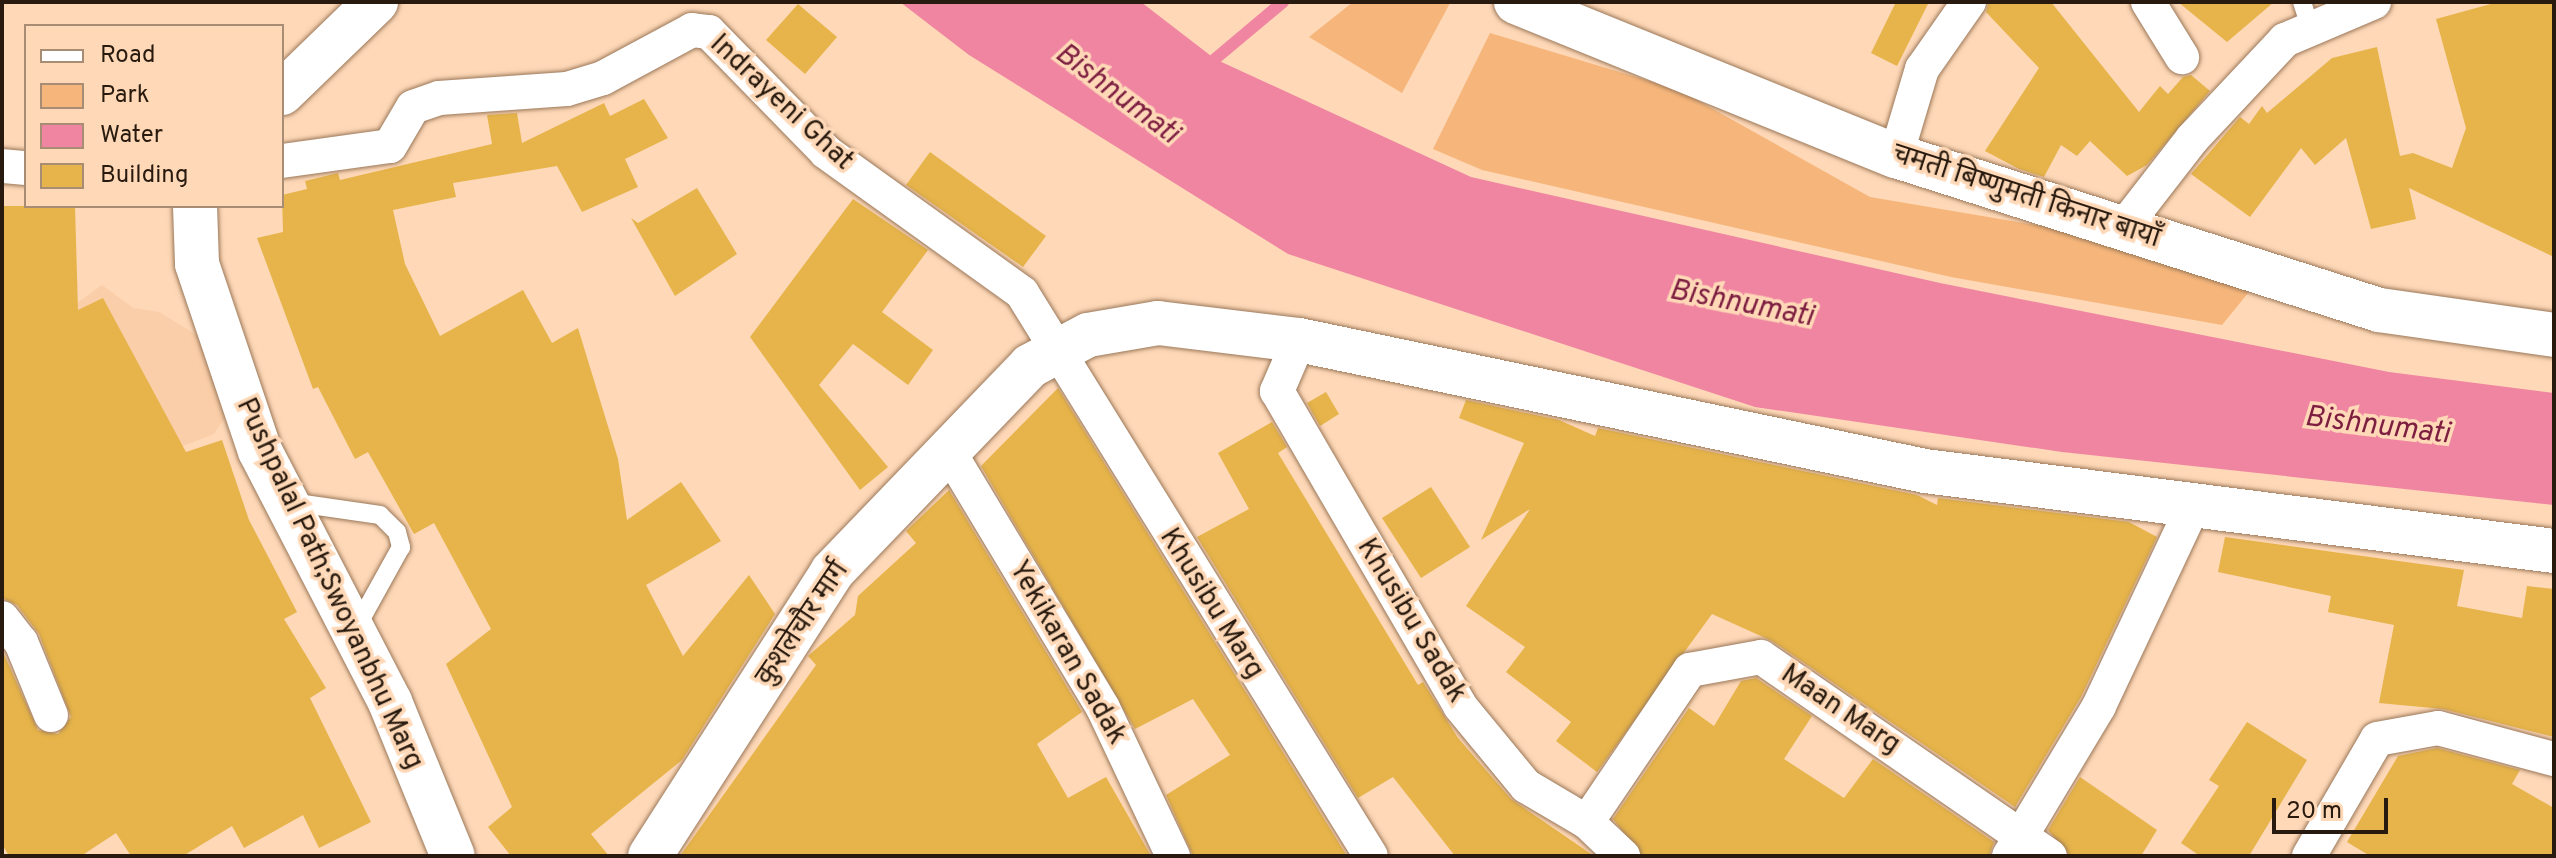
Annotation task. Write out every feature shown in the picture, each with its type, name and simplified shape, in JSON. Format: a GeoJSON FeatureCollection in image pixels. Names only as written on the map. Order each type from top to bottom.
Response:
{"type":"FeatureCollection","features":[{"type":"Feature","properties":{"kind":"main road"},"geometry":{"type":"LineString","coordinates":[[284,91],[376,2]]}},
{"type":"Feature","properties":{"kind":"main road","name":"चमती बिष्णुमती किनार बायाँ"},"geometry":{"type":"LineString","coordinates":[[1516,2],[1896,156],[2379,310],[2554,335]]}},
{"type":"Feature","properties":{"kind":"main road","name":"Pushpalal Path;Swoyanbhu Marg"},"geometry":{"type":"LineString","coordinates":[[195,208],[197,264],[283,501],[355,630],[453,856]]}},
{"type":"Feature","properties":{"kind":"main road","name":"कुशलेचौर मार्ग"},"geometry":{"type":"LineString","coordinates":[[650,856],[832,572],[951,455],[1030,366],[1088,335],[1158,323],[1299,340],[1925,471],[2195,502],[2554,551]]}},
{"type":"Feature","properties":{"kind":"street"},"geometry":{"type":"LineString","coordinates":[[1896,156],[1922,69],[1969,2]]}},
{"type":"Feature","properties":{"kind":"street"},"geometry":{"type":"LineString","coordinates":[[2148,2],[2182,57]]}},
{"type":"Feature","properties":{"kind":"street"},"geometry":{"type":"LineString","coordinates":[[2123,228],[2153,185],[2306,14],[2374,2]]}},
{"type":"Feature","properties":{"kind":"street","name":"Indrayeni Ghat"},"geometry":{"type":"LineString","coordinates":[[284,161],[390,146],[413,107],[439,98],[567,89],[603,78],[692,30],[709,32],[826,152],[1022,293],[1054,351]]}},
{"type":"Feature","properties":{"kind":"street"},"geometry":{"type":"LineString","coordinates":[[2,166],[24,168]]}},
{"type":"Feature","properties":{"kind":"street","name":"Khusibu Sadak"},"geometry":{"type":"LineString","coordinates":[[1299,340],[1277,391],[1427,653],[1526,786],[1587,822],[1623,856]]}},
{"type":"Feature","properties":{"kind":"street","name":"Khusibu Marg"},"geometry":{"type":"LineString","coordinates":[[1054,351],[1371,856]]}},
{"type":"Feature","properties":{"kind":"street","name":"Yekikaran Sadak"},"geometry":{"type":"LineString","coordinates":[[951,455],[1103,708],[1173,856]]}},
{"type":"Feature","properties":{"kind":"street"},"geometry":{"type":"LineString","coordinates":[[2016,845],[2099,706],[2195,502]]}},
{"type":"Feature","properties":{"kind":"street"},"geometry":{"type":"LineString","coordinates":[[2,618],[21,642],[51,715]]}},
{"type":"Feature","properties":{"kind":"street","name":"Maan Marg"},"geometry":{"type":"LineString","coordinates":[[1587,822],[1690,670],[1761,657],[2016,845],[2050,856]]}},
{"type":"Feature","properties":{"kind":"street"},"geometry":{"type":"LineString","coordinates":[[2309,856],[2377,739],[2438,728],[2554,759]]}},
{"type":"Feature","properties":{"kind":"lane"},"geometry":{"type":"LineString","coordinates":[[283,501],[380,515],[397,532],[401,547],[355,630]]}},
{"type":"Feature","properties":{"kind":"shaded area"},"geometry":{"type":"Polygon","coordinates":[[[102,285],[133,308],[159,312],[203,339],[229,411],[214,434],[136,464],[55,319],[102,285]]]}},
{"type":"Feature","properties":{"kind":"green space"},"geometry":{"type":"Polygon","coordinates":[[[1353,2],[1450,3],[1402,93],[1309,37],[1353,2]]]}},
{"type":"Feature","properties":{"kind":"green space"},"geometry":{"type":"Polygon","coordinates":[[[1490,33],[1679,90],[1870,197],[2271,265],[2222,325],[1951,277],[1482,170],[1433,149],[1490,33]]]}},
{"type":"Feature","properties":{"kind":"water","name":"Bishnumati"},"geometry":{"type":"Polygon","coordinates":[[[900,2],[1141,2],[1215,59],[1471,177],[1940,283],[2389,372],[2554,393],[2554,505],[2062,452],[1755,407],[1288,254],[969,55],[900,2]]]}},
{"type":"Feature","properties":{"kind":"building"},"geometry":{"type":"Polygon","coordinates":[[[1896,2],[1929,2],[1897,66],[1871,53],[1896,2]]]}},
{"type":"Feature","properties":{"kind":"building"},"geometry":{"type":"Polygon","coordinates":[[[1989,2],[2051,2],[2139,112],[2160,86],[2168,94],[2183,77],[2191,75],[2210,91],[2147,165],[2127,176],[2090,141],[2077,156],[2061,145],[2044,177],[2019,169],[1985,151],[2039,68],[1986,12],[1989,2]]]}},
{"type":"Feature","properties":{"kind":"building"},"geometry":{"type":"Polygon","coordinates":[[[2178,2],[2274,2],[2227,42],[2178,2]]]}},
{"type":"Feature","properties":{"kind":"building"},"geometry":{"type":"Polygon","coordinates":[[[2498,2],[2554,2],[2554,257],[2409,188],[2416,219],[2371,229],[2346,138],[2315,165],[2301,148],[2250,217],[2191,174],[2240,117],[2249,124],[2262,106],[2267,113],[2332,58],[2377,47],[2400,156],[2413,153],[2452,168],[2466,128],[2436,19],[2498,2]]]}},
{"type":"Feature","properties":{"kind":"building"},"geometry":{"type":"Polygon","coordinates":[[[798,4],[837,37],[805,74],[766,40],[798,4]]]}},
{"type":"Feature","properties":{"kind":"building"},"geometry":{"type":"Polygon","coordinates":[[[644,99],[668,138],[625,159],[638,187],[582,212],[557,166],[453,183],[456,197],[393,210],[405,264],[440,336],[523,290],[552,343],[578,328],[618,459],[627,520],[681,482],[721,541],[646,585],[683,656],[749,575],[775,614],[682,760],[591,834],[609,856],[511,856],[488,827],[512,807],[446,664],[491,629],[434,523],[414,534],[368,452],[355,459],[318,387],[313,389],[257,238],[283,232],[284,195],[307,189],[305,181],[338,173],[340,180],[492,144],[487,115],[517,113],[522,143],[604,103],[610,116],[644,99]]]}},
{"type":"Feature","properties":{"kind":"building"},"geometry":{"type":"Polygon","coordinates":[[[930,152],[1046,236],[1023,267],[906,185],[930,152]]]}},
{"type":"Feature","properties":{"kind":"building"},"geometry":{"type":"Polygon","coordinates":[[[697,188],[737,254],[675,296],[631,218],[638,223],[697,188]]]}},
{"type":"Feature","properties":{"kind":"building"},"geometry":{"type":"Polygon","coordinates":[[[853,199],[928,250],[882,312],[933,350],[908,385],[853,344],[819,385],[888,467],[860,490],[750,337],[853,199]]]}},
{"type":"Feature","properties":{"kind":"building"},"geometry":{"type":"Polygon","coordinates":[[[2,206],[75,208],[78,310],[103,298],[186,452],[222,440],[249,520],[297,612],[284,619],[326,688],[310,698],[371,822],[319,848],[303,815],[244,848],[232,826],[183,856],[131,856],[116,833],[81,856],[9,856],[2,844],[2,650],[38,730],[58,734],[71,717],[39,634],[17,605],[2,598],[2,206]]]}},
{"type":"Feature","properties":{"kind":"building"},"geometry":{"type":"Polygon","coordinates":[[[1058,388],[1347,856],[1193,856],[1166,795],[1230,755],[1193,699],[1135,729],[981,466],[1058,388]]]}},
{"type":"Feature","properties":{"kind":"building"},"geometry":{"type":"Polygon","coordinates":[[[1326,392],[1339,414],[1320,426],[1307,403],[1326,392]]]}},
{"type":"Feature","properties":{"kind":"building"},"geometry":{"type":"Polygon","coordinates":[[[1466,400],[1559,420],[1595,436],[1598,428],[1917,495],[1937,505],[1938,498],[2129,522],[2157,537],[2081,697],[2015,807],[1772,641],[1712,614],[1597,772],[1556,741],[1571,722],[1506,672],[1525,647],[1466,606],[1530,509],[1481,540],[1524,443],[1459,418],[1466,400]]]}},
{"type":"Feature","properties":{"kind":"building"},"geometry":{"type":"Polygon","coordinates":[[[1272,422],[1287,447],[1278,453],[1418,685],[1423,682],[1458,738],[1511,799],[1594,856],[1455,856],[1393,777],[1358,798],[1197,537],[1249,509],[1218,453],[1272,422]]]}},
{"type":"Feature","properties":{"kind":"building"},"geometry":{"type":"Polygon","coordinates":[[[1431,487],[1470,547],[1421,578],[1382,518],[1431,487]]]}},
{"type":"Feature","properties":{"kind":"building"},"geometry":{"type":"Polygon","coordinates":[[[949,490],[1082,712],[1037,744],[1068,798],[1106,777],[1151,856],[680,856],[816,665],[808,656],[855,615],[858,596],[916,543],[906,531],[949,490]]]}},
{"type":"Feature","properties":{"kind":"building"},"geometry":{"type":"Polygon","coordinates":[[[2225,537],[2464,570],[2457,606],[2522,618],[2527,586],[2554,589],[2554,737],[2443,709],[2379,703],[2394,625],[2328,612],[2331,596],[2218,572],[2225,537]]]}},
{"type":"Feature","properties":{"kind":"building"},"geometry":{"type":"Polygon","coordinates":[[[1756,678],[1812,716],[1784,759],[1844,798],[1873,759],[1994,842],[1989,856],[1642,856],[1613,819],[1689,708],[1714,726],[1741,681],[1756,678]]]}},
{"type":"Feature","properties":{"kind":"building"},"geometry":{"type":"Polygon","coordinates":[[[2247,722],[2307,760],[2249,856],[2200,856],[2181,843],[2219,786],[2209,780],[2247,722]]]}},
{"type":"Feature","properties":{"kind":"building"},"geometry":{"type":"Polygon","coordinates":[[[2437,748],[2520,770],[2512,784],[2554,808],[2554,856],[2370,856],[2347,842],[2398,756],[2437,748]]]}},
{"type":"Feature","properties":{"kind":"building"},"geometry":{"type":"Polygon","coordinates":[[[2080,777],[2157,830],[2141,856],[2070,856],[2048,830],[2080,777]]]}},
{"type":"Feature","properties":{"kind":"waterway"},"geometry":{"type":"LineString","coordinates":[[1215,59],[1283,2]]}}]}
